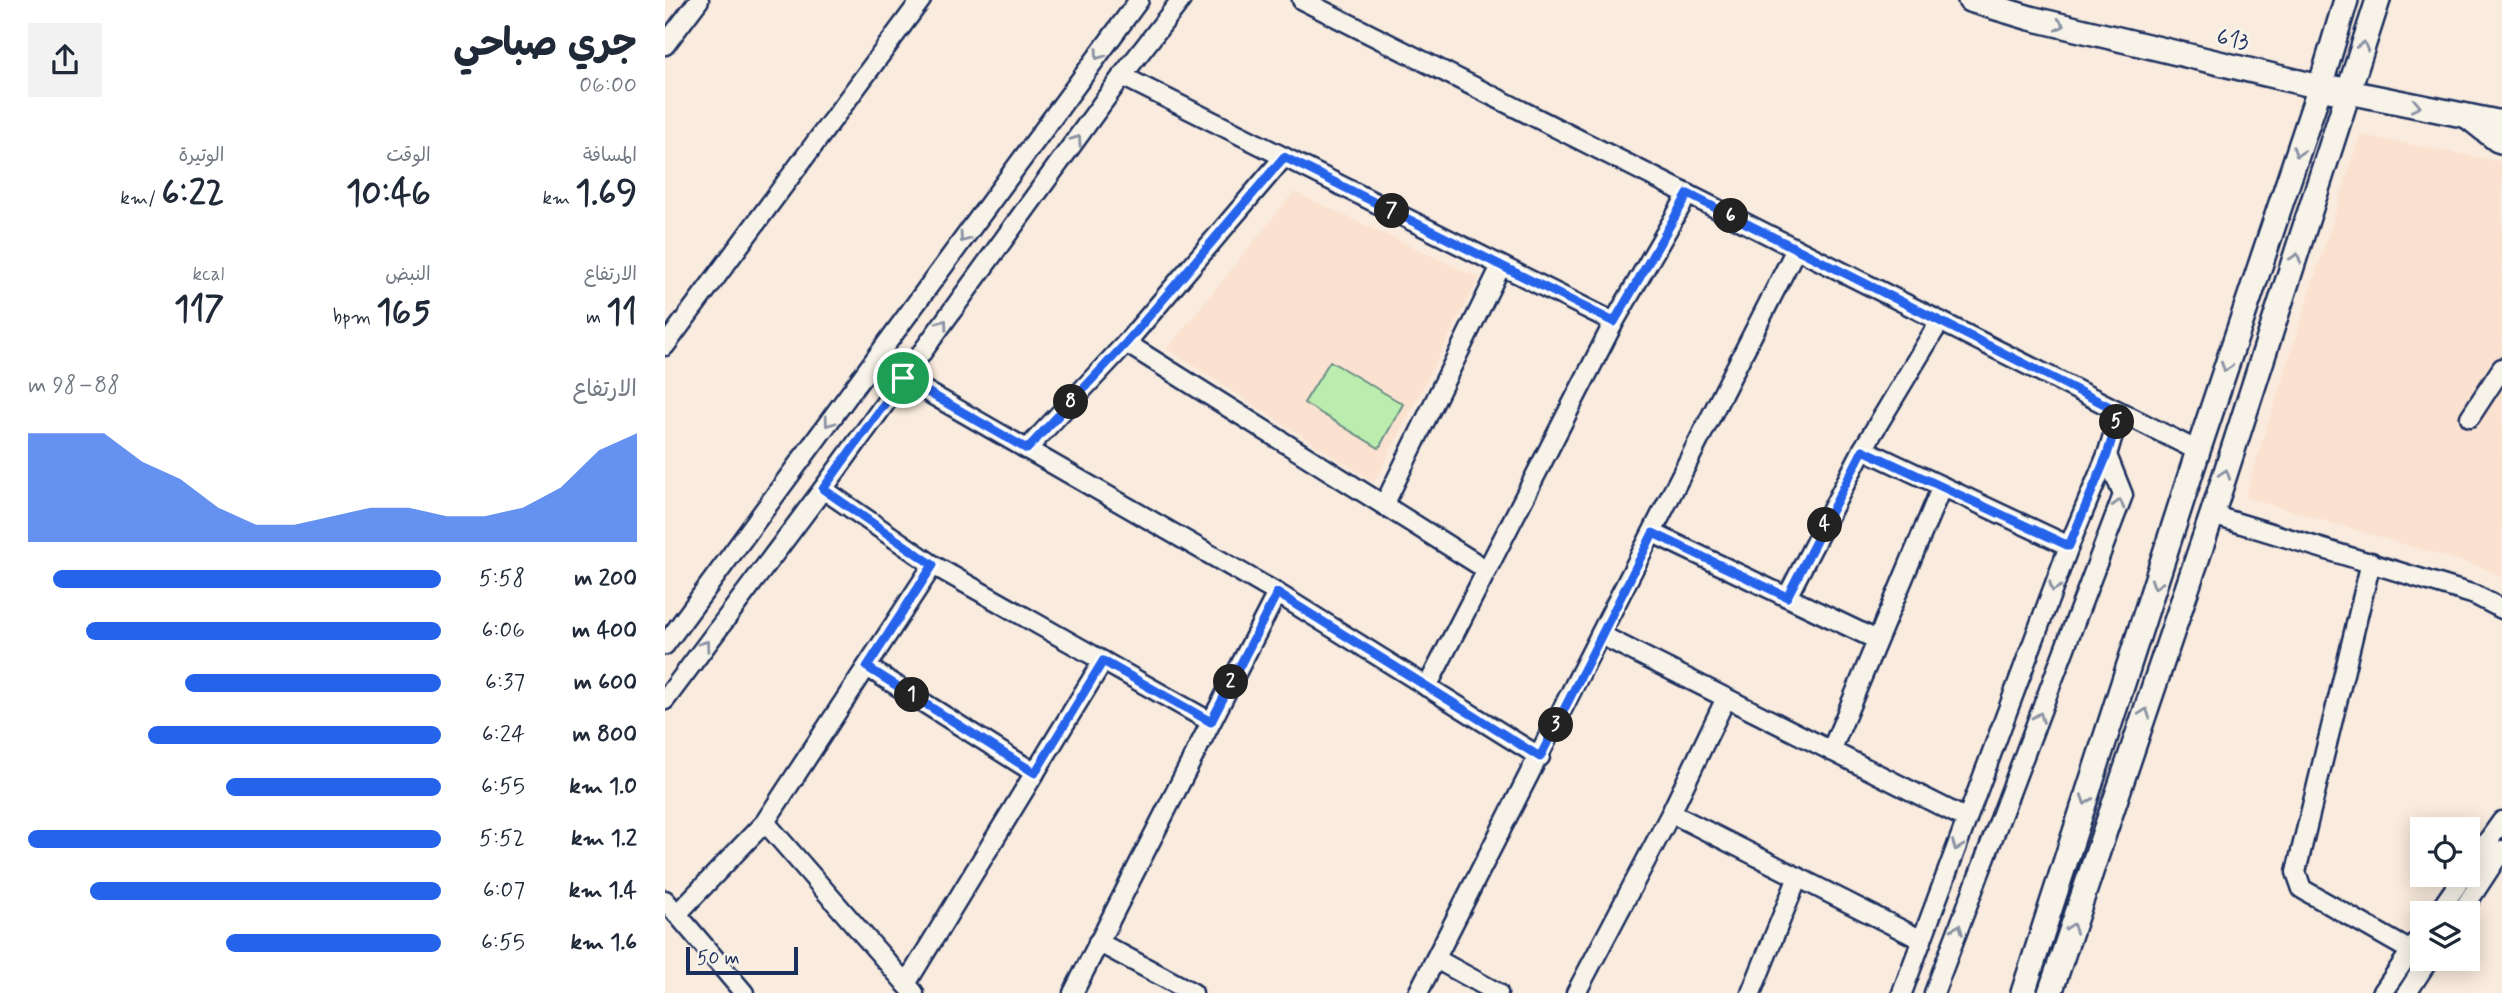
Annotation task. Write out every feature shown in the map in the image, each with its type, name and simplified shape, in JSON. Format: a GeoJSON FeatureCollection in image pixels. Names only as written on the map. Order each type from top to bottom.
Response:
{"type":"FeatureCollection","features":[{"type":"Feature","properties":{"kind":"highway"},"geometry":{"type":"LineString","coordinates":[[2320,87],[2349,92]]}},
{"type":"Feature","properties":{"kind":"main road","name":"613"},"geometry":{"type":"LineString","coordinates":[[1970,0],[2030,18],[2320,87]]}},
{"type":"Feature","properties":{"kind":"main road"},"geometry":{"type":"LineString","coordinates":[[2022,993],[2320,87],[2346,0]]}},
{"type":"Feature","properties":{"kind":"main road"},"geometry":{"type":"LineString","coordinates":[[2050,993],[2212,515],[2378,0]]}},
{"type":"Feature","properties":{"kind":"main road"},"geometry":{"type":"LineString","coordinates":[[2349,92],[2502,123]]}},
{"type":"Feature","properties":{"kind":"street"},"geometry":{"type":"LineString","coordinates":[[667,40],[699,0]]}},
{"type":"Feature","properties":{"kind":"street"},"geometry":{"type":"LineString","coordinates":[[665,346],[921,0]]}},
{"type":"Feature","properties":{"kind":"street"},"geometry":{"type":"LineString","coordinates":[[665,645],[1139,0]]}},
{"type":"Feature","properties":{"kind":"street"},"geometry":{"type":"LineString","coordinates":[[665,700],[823,489],[1122,76],[1181,0]]}},
{"type":"Feature","properties":{"kind":"street"},"geometry":{"type":"LineString","coordinates":[[1302,0],[2198,452]]}},
{"type":"Feature","properties":{"kind":"street"},"geometry":{"type":"LineString","coordinates":[[1122,76],[1614,322]]}},
{"type":"Feature","properties":{"kind":"street"},"geometry":{"type":"LineString","coordinates":[[2463,116],[2502,144]]}},
{"type":"Feature","properties":{"kind":"street"},"geometry":{"type":"LineString","coordinates":[[1027,449],[1126,343],[1284,157]]}},
{"type":"Feature","properties":{"kind":"street"},"geometry":{"type":"LineString","coordinates":[[1427,687],[1614,322],[1688,194]]}},
{"type":"Feature","properties":{"kind":"street"},"geometry":{"type":"LineString","coordinates":[[1419,993],[1796,249]]}},
{"type":"Feature","properties":{"kind":"street"},"geometry":{"type":"LineString","coordinates":[[1384,505],[1501,266]]}},
{"type":"Feature","properties":{"kind":"street"},"geometry":{"type":"LineString","coordinates":[[1787,597],[1863,450],[1940,321]]}},
{"type":"Feature","properties":{"kind":"street"},"geometry":{"type":"LineString","coordinates":[[1126,343],[1487,570]]}},
{"type":"Feature","properties":{"kind":"street"},"geometry":{"type":"LineString","coordinates":[[2470,417],[2502,368]]}},
{"type":"Feature","properties":{"kind":"street"},"geometry":{"type":"LineString","coordinates":[[903,378],[1277,593],[1540,757]]}},
{"type":"Feature","properties":{"kind":"street"},"geometry":{"type":"LineString","coordinates":[[1902,993],[2069,546],[2107,455],[2120,412]]}},
{"type":"Feature","properties":{"kind":"street"},"geometry":{"type":"LineString","coordinates":[[1863,450],[2069,546]]}},
{"type":"Feature","properties":{"kind":"street"},"geometry":{"type":"LineString","coordinates":[[1934,993],[2123,495],[2107,455]]}},
{"type":"Feature","properties":{"kind":"street"},"geometry":{"type":"LineString","coordinates":[[1831,751],[1942,486]]}},
{"type":"Feature","properties":{"kind":"street"},"geometry":{"type":"LineString","coordinates":[[823,489],[933,565],[1211,722]]}},
{"type":"Feature","properties":{"kind":"street"},"geometry":{"type":"LineString","coordinates":[[2212,515],[2475,595],[2502,609]]}},
{"type":"Feature","properties":{"kind":"street"},"geometry":{"type":"LineString","coordinates":[[1653,533],[1877,640]]}},
{"type":"Feature","properties":{"kind":"street"},"geometry":{"type":"LineString","coordinates":[[2371,562],[2296,872],[2302,890],[2410,950]]}},
{"type":"Feature","properties":{"kind":"street"},"geometry":{"type":"LineString","coordinates":[[744,993],[671,907],[765,822],[933,565]]}},
{"type":"Feature","properties":{"kind":"street"},"geometry":{"type":"LineString","coordinates":[[1073,993],[1277,593]]}},
{"type":"Feature","properties":{"kind":"street"},"geometry":{"type":"LineString","coordinates":[[1601,635],[1967,819]]}},
{"type":"Feature","properties":{"kind":"street"},"geometry":{"type":"LineString","coordinates":[[765,822],[910,989],[1103,661]]}},
{"type":"Feature","properties":{"kind":"street"},"geometry":{"type":"LineString","coordinates":[[867,667],[1035,773]]}},
{"type":"Feature","properties":{"kind":"street"},"geometry":{"type":"LineString","coordinates":[[1576,993],[1671,813],[1726,698]]}},
{"type":"Feature","properties":{"kind":"street"},"geometry":{"type":"LineString","coordinates":[[1671,813],[1922,940]]}},
{"type":"Feature","properties":{"kind":"street"},"geometry":{"type":"LineString","coordinates":[[2480,852],[2502,821]]}},
{"type":"Feature","properties":{"kind":"street"},"geometry":{"type":"LineString","coordinates":[[2469,901],[2502,850]]}},
{"type":"Feature","properties":{"kind":"street"},"geometry":{"type":"LineString","coordinates":[[1751,993],[1798,877]]}},
{"type":"Feature","properties":{"kind":"street"},"geometry":{"type":"LineString","coordinates":[[1098,942],[1193,993]]}},
{"type":"Feature","properties":{"kind":"street"},"geometry":{"type":"LineString","coordinates":[[2382,993],[2410,952]]}},
{"type":"Feature","properties":{"kind":"street"},"geometry":{"type":"LineString","coordinates":[[1436,959],[1498,993]]}},
{"type":"Feature","properties":{"kind":"street"},"geometry":{"type":"LineString","coordinates":[[2407,993],[2421,971]]}},
{"type":"Feature","properties":{"kind":"shaded area"},"geometry":{"type":"Polygon","coordinates":[[[2360,135],[2502,162],[2502,577],[2484,568],[2245,497],[2360,135]]]}},
{"type":"Feature","properties":{"kind":"shaded area"},"geometry":{"type":"Polygon","coordinates":[[[1294,192],[1479,278],[1374,482],[1167,349],[1294,192]]]}},
{"type":"Feature","properties":{"kind":"green space"},"geometry":{"type":"Polygon","coordinates":[[[1330,361],[1403,404],[1379,448],[1304,403],[1330,361]]]}},
{"type":"Feature","properties":{"kind":"route"},"geometry":{"type":"LineString","coordinates":[[1284,157],[1614,322],[1688,194],[2120,412],[2107,455],[2069,546],[1863,450],[1787,597],[1653,533],[1540,757],[1277,593],[1211,722],[1103,661],[1035,773],[867,667],[933,565],[823,489],[903,378],[1027,449],[1126,343],[1284,157]]}}]}
